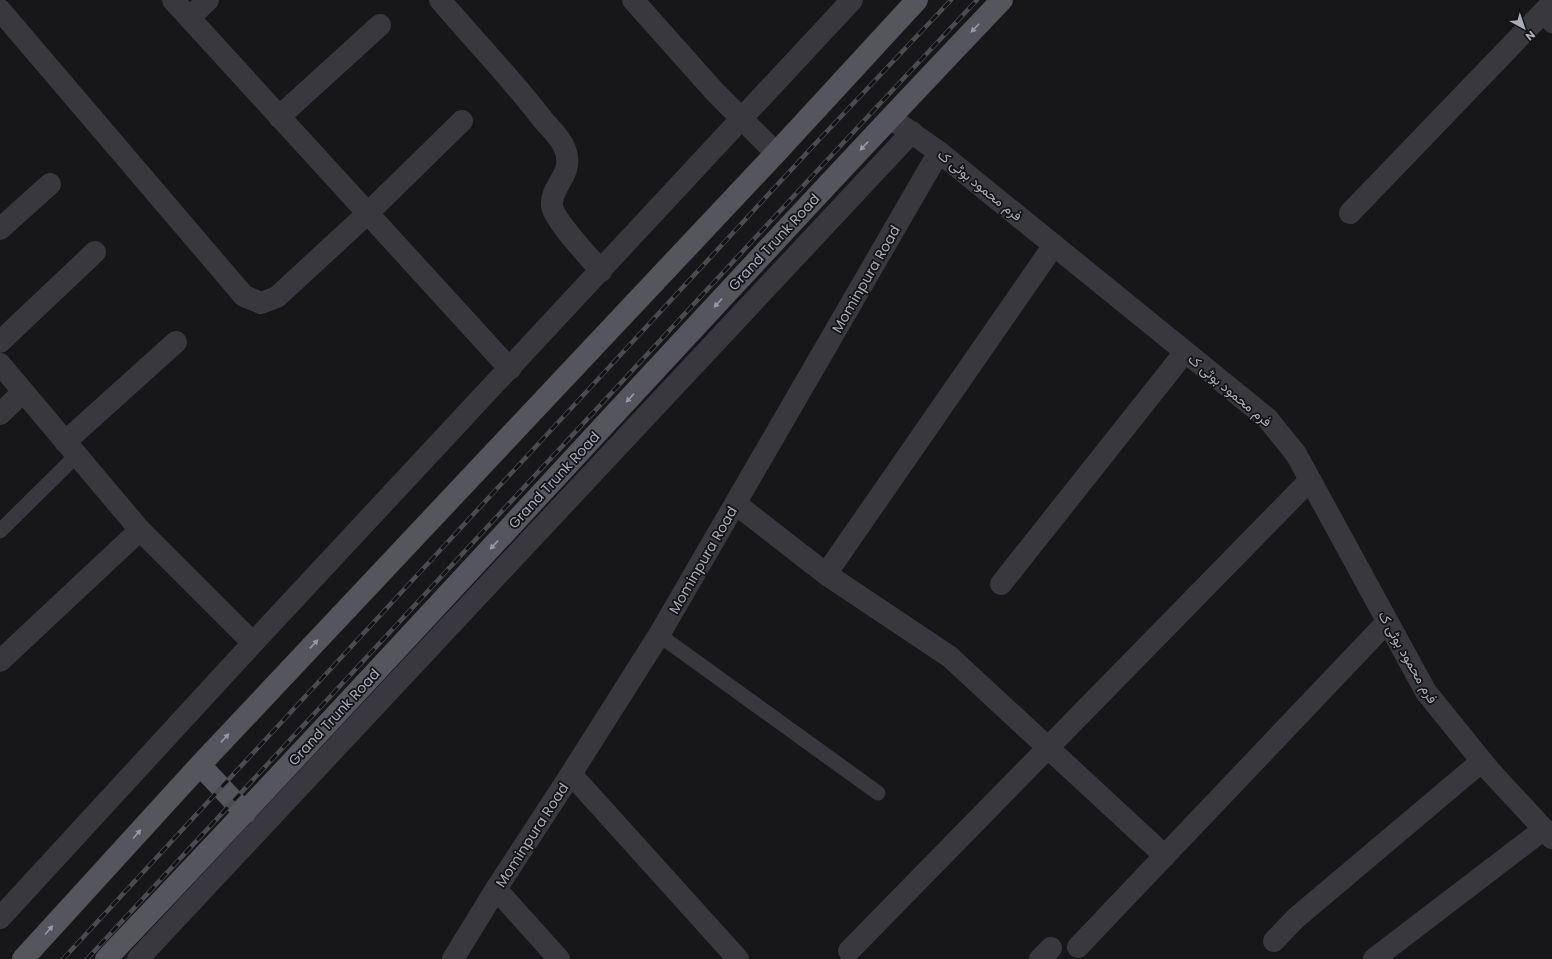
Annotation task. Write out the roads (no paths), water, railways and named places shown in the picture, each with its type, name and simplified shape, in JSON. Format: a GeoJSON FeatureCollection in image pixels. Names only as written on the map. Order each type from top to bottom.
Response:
{"type":"FeatureCollection","features":[{"type":"Feature","properties":{"kind":"main road"},"geometry":{"type":"LineString","coordinates":[[23,959],[200,764],[776,153],[917,0]]}},
{"type":"Feature","properties":{"kind":"main road","name":"Grand Trunk Road"},"geometry":{"type":"LineString","coordinates":[[106,959],[245,813],[890,117],[1002,0]]}},
{"type":"Feature","properties":{"kind":"main road"},"geometry":{"type":"LineString","coordinates":[[200,764],[245,813]]}},
{"type":"Feature","properties":{"kind":"street"},"geometry":{"type":"LineString","coordinates":[[173,0],[510,369]]}},
{"type":"Feature","properties":{"kind":"street"},"geometry":{"type":"LineString","coordinates":[[188,18],[208,0]]}},
{"type":"Feature","properties":{"kind":"street"},"geometry":{"type":"LineString","coordinates":[[440,0],[534,108],[564,147],[568,157],[568,166],[553,197],[552,206],[557,218],[601,271]]}},
{"type":"Feature","properties":{"kind":"street"},"geometry":{"type":"LineString","coordinates":[[633,0],[740,119],[776,153]]}},
{"type":"Feature","properties":{"kind":"street"},"geometry":{"type":"LineString","coordinates":[[0,918],[253,643],[510,369],[740,119],[852,0]]}},
{"type":"Feature","properties":{"kind":"street"},"geometry":{"type":"LineString","coordinates":[[0,10],[244,296],[261,303],[277,297],[368,213],[462,121]]}},
{"type":"Feature","properties":{"kind":"street"},"geometry":{"type":"LineString","coordinates":[[1350,213],[1548,15]]}},
{"type":"Feature","properties":{"kind":"street"},"geometry":{"type":"LineString","coordinates":[[279,117],[380,25]]}},
{"type":"Feature","properties":{"kind":"street","name":"فرم محمود بوٹی ک"},"geometry":{"type":"LineString","coordinates":[[890,117],[939,152],[1267,418],[1296,454],[1426,692],[1482,761],[1548,834]]}},
{"type":"Feature","properties":{"kind":"street"},"geometry":{"type":"LineString","coordinates":[[138,959],[912,132]]}},
{"type":"Feature","properties":{"kind":"street","name":"Mominpura Road"},"geometry":{"type":"LineString","coordinates":[[453,959],[496,889],[572,774],[659,636],[939,152]]}},
{"type":"Feature","properties":{"kind":"street"},"geometry":{"type":"LineString","coordinates":[[0,229],[50,184]]}},
{"type":"Feature","properties":{"kind":"street"},"geometry":{"type":"LineString","coordinates":[[826,574],[1054,245]]}},
{"type":"Feature","properties":{"kind":"street"},"geometry":{"type":"LineString","coordinates":[[0,342],[94,252]]}},
{"type":"Feature","properties":{"kind":"street"},"geometry":{"type":"LineString","coordinates":[[71,448],[176,342]]}},
{"type":"Feature","properties":{"kind":"street"},"geometry":{"type":"LineString","coordinates":[[1001,584],[1185,352]]}},
{"type":"Feature","properties":{"kind":"street"},"geometry":{"type":"LineString","coordinates":[[0,364],[140,530],[253,643]]}},
{"type":"Feature","properties":{"kind":"street"},"geometry":{"type":"LineString","coordinates":[[0,414],[23,392]]}},
{"type":"Feature","properties":{"kind":"street"},"geometry":{"type":"LineString","coordinates":[[849,951],[1310,480]]}},
{"type":"Feature","properties":{"kind":"street"},"geometry":{"type":"LineString","coordinates":[[736,504],[826,574],[950,658],[1165,856]]}},
{"type":"Feature","properties":{"kind":"street"},"geometry":{"type":"LineString","coordinates":[[0,661],[140,530]]}},
{"type":"Feature","properties":{"kind":"street"},"geometry":{"type":"LineString","coordinates":[[1078,947],[1387,622]]}},
{"type":"Feature","properties":{"kind":"street"},"geometry":{"type":"LineString","coordinates":[[1274,942],[1296,918],[1482,761]]}},
{"type":"Feature","properties":{"kind":"street"},"geometry":{"type":"LineString","coordinates":[[572,774],[738,959]]}},
{"type":"Feature","properties":{"kind":"street"},"geometry":{"type":"LineString","coordinates":[[1374,959],[1548,834]]}},
{"type":"Feature","properties":{"kind":"street"},"geometry":{"type":"LineString","coordinates":[[496,889],[559,959]]}},
{"type":"Feature","properties":{"kind":"lane"},"geometry":{"type":"LineString","coordinates":[[0,530],[71,448]]}},
{"type":"Feature","properties":{"kind":"lane"},"geometry":{"type":"LineString","coordinates":[[659,636],[878,792]]}},
{"type":"Feature","properties":{"kind":"railway"},"geometry":{"type":"LineString","coordinates":[[63,959],[815,144],[951,0]]}},
{"type":"Feature","properties":{"kind":"railway"},"geometry":{"type":"LineString","coordinates":[[87,959],[977,0]]}}]}
